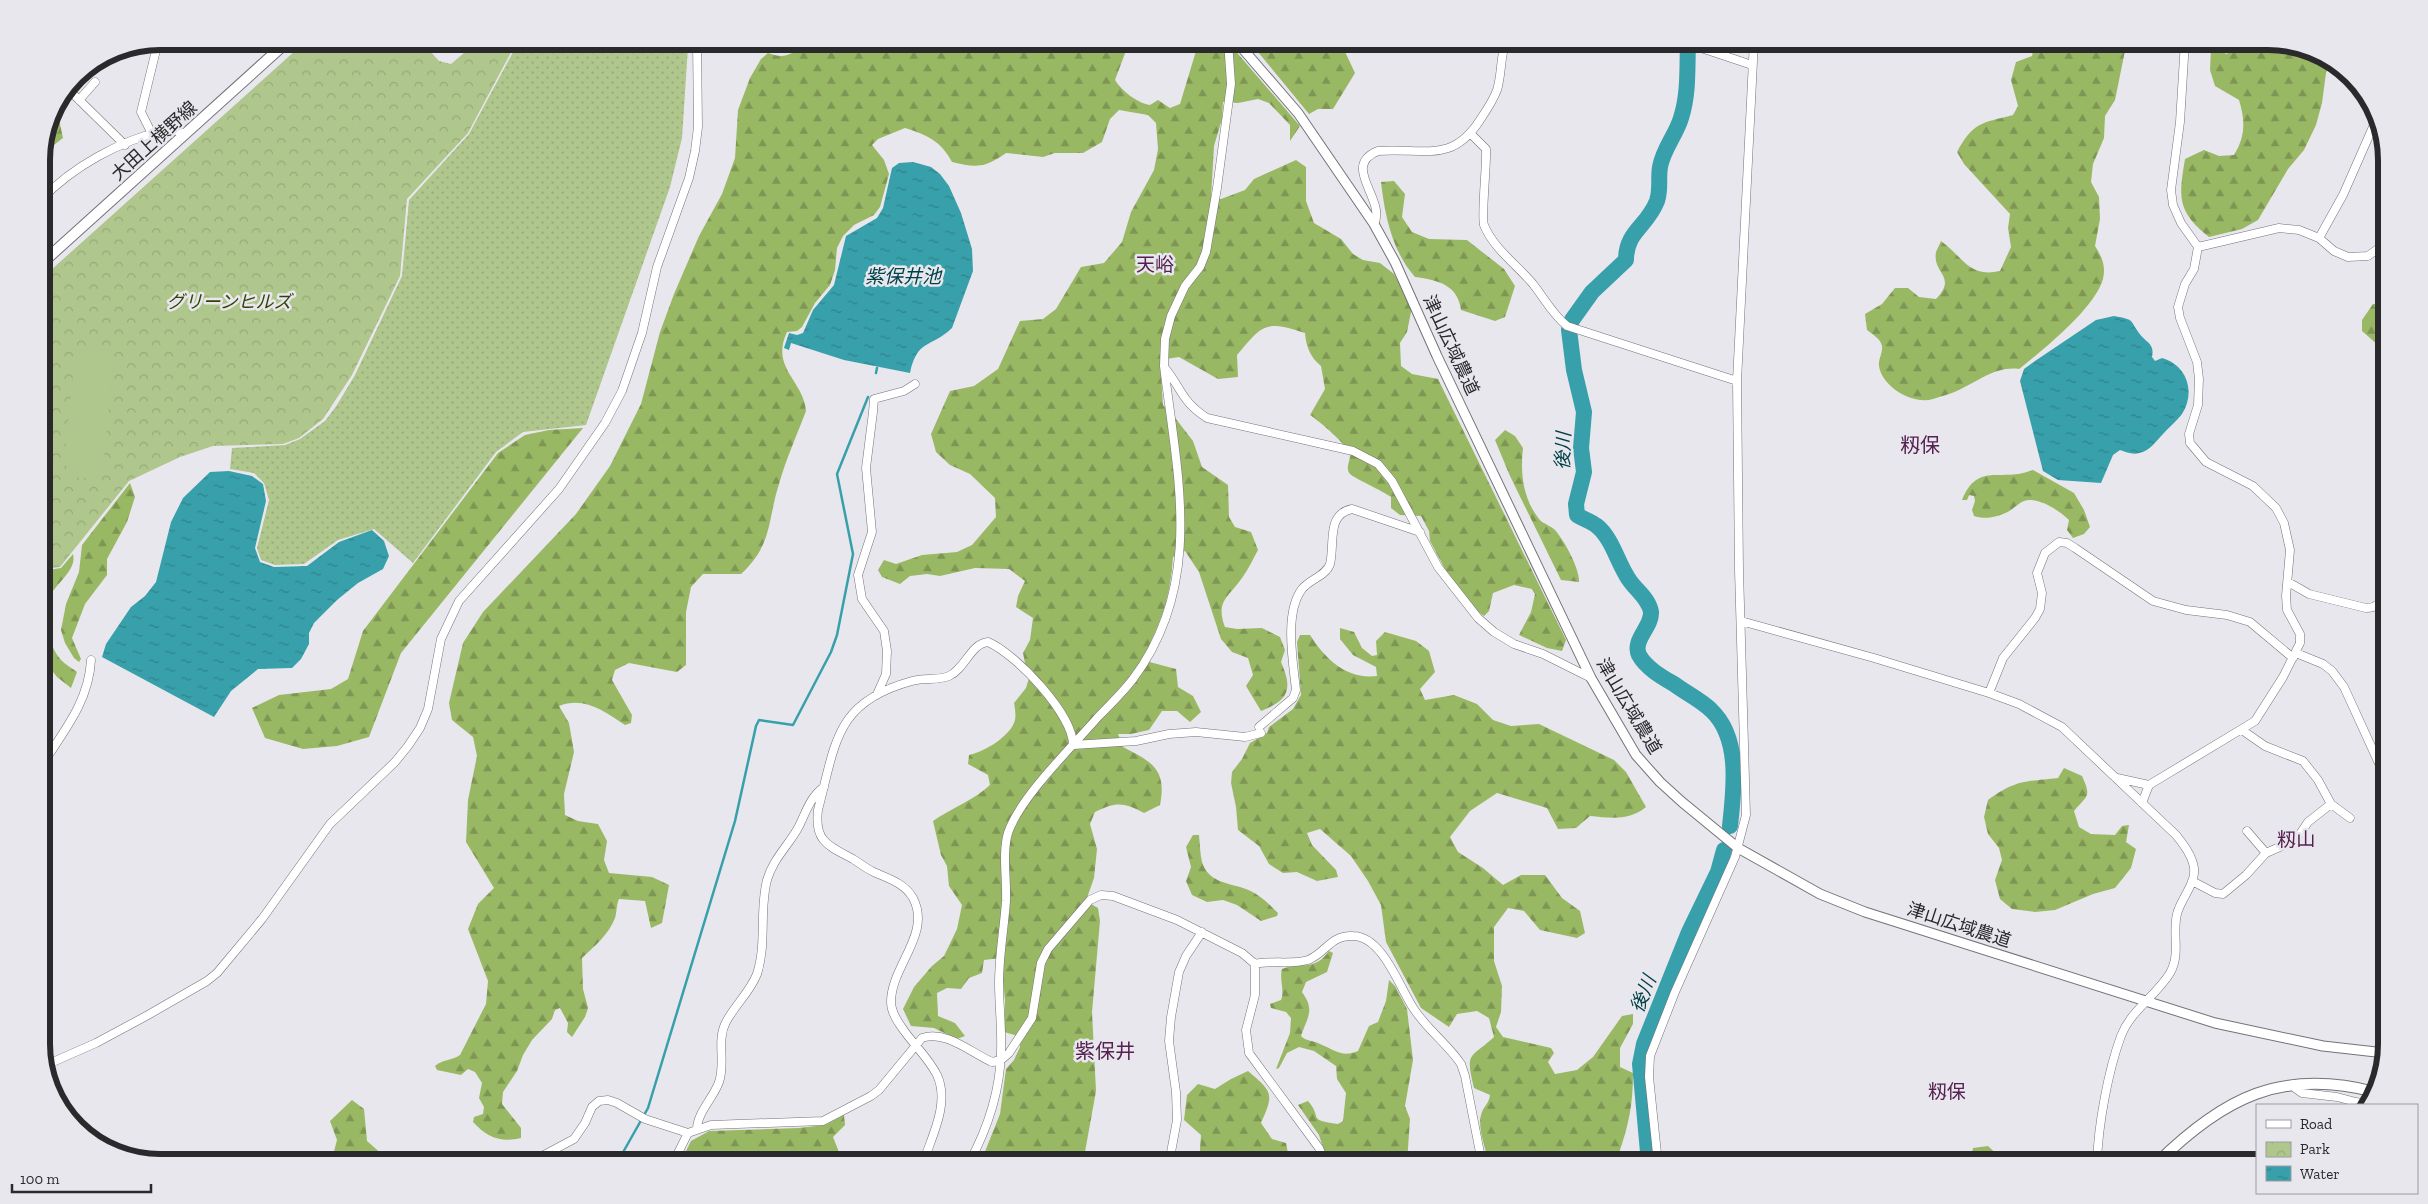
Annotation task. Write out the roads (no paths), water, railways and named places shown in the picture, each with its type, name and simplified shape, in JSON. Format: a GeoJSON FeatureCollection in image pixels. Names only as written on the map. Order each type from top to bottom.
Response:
{"type":"FeatureCollection","features":[{"type":"Feature","properties":{"kind":"main road","name":"大田上横野線"},"geometry":{"type":"LineString","coordinates":[[50,257],[278,50]]}},
{"type":"Feature","properties":{"kind":"main road"},"geometry":{"type":"LineString","coordinates":[[2167,1154],[2194,1131],[2235,1102],[2270,1088],[2294,1084],[2336,1084],[2368,1090]]}},
{"type":"Feature","properties":{"kind":"street"},"geometry":{"type":"LineString","coordinates":[[152,134],[141,112],[156,50]]}},
{"type":"Feature","properties":{"kind":"street"},"geometry":{"type":"LineString","coordinates":[[52,1062],[96,1043],[148,1016],[207,981],[217,973],[262,918],[330,824],[395,762],[420,728],[428,709],[441,639],[459,601],[559,489],[605,423],[622,391],[642,333],[657,267],[688,178],[695,151],[698,127],[697,50]]}},
{"type":"Feature","properties":{"kind":"street"},"geometry":{"type":"LineString","coordinates":[[973,1154],[992,1115],[1001,1060],[999,982],[1000,950],[1005,914],[1008,835],[1020,812],[1039,785],[1133,678],[1151,649],[1174,596],[1180,556],[1179,479],[1164,366],[1165,339],[1171,316],[1185,286],[1200,268],[1206,252],[1217,188],[1231,75],[1229,50]]}},
{"type":"Feature","properties":{"kind":"street","name":"津山広域農道"},"geometry":{"type":"LineString","coordinates":[[1244,50],[1298,113],[1374,224],[1395,262],[1437,356],[1591,678],[1636,755],[1660,782],[1682,802],[1738,848],[1820,894],[1865,912],[2215,1023],[2258,1034],[2323,1046],[2377,1052]]}},
{"type":"Feature","properties":{"kind":"street"},"geometry":{"type":"LineString","coordinates":[[1374,224],[1378,218],[1376,204],[1364,176],[1363,168],[1370,154],[1391,150],[1438,151],[1450,149],[1471,134],[1490,105],[1497,90],[1500,60],[1503,50]]}},
{"type":"Feature","properties":{"kind":"street"},"geometry":{"type":"LineString","coordinates":[[1706,50],[1752,65]]}},
{"type":"Feature","properties":{"kind":"street"},"geometry":{"type":"LineString","coordinates":[[1657,1154],[1649,1077],[1650,1056],[1671,1001],[1738,848],[1746,815],[1737,381],[1753,50]]}},
{"type":"Feature","properties":{"kind":"street"},"geometry":{"type":"LineString","coordinates":[[2142,803],[2149,785],[2242,730],[2262,712],[2295,656],[2300,643],[2300,634],[2287,610],[2290,558],[2288,538],[2284,523],[2276,508],[2253,486],[2206,462],[2190,443],[2189,434],[2198,405],[2200,379],[2197,362],[2180,318],[2178,307],[2184,284],[2194,269],[2198,247],[2181,223],[2173,205],[2171,190],[2180,122],[2184,50]]}},
{"type":"Feature","properties":{"kind":"street"},"geometry":{"type":"LineString","coordinates":[[79,100],[95,82]]}},
{"type":"Feature","properties":{"kind":"street"},"geometry":{"type":"LineString","coordinates":[[73,94],[125,145]]}},
{"type":"Feature","properties":{"kind":"street"},"geometry":{"type":"LineString","coordinates":[[2319,238],[2344,195],[2373,128]]}},
{"type":"Feature","properties":{"kind":"street"},"geometry":{"type":"LineString","coordinates":[[50,191],[76,170],[125,145],[152,134],[171,129],[185,134]]}},
{"type":"Feature","properties":{"kind":"street"},"geometry":{"type":"LineString","coordinates":[[1471,134],[1486,149],[1484,224],[1496,244],[1533,284],[1560,321],[1570,327],[1737,381]]}},
{"type":"Feature","properties":{"kind":"street"},"geometry":{"type":"LineString","coordinates":[[2198,247],[2279,228],[2299,230],[2319,238],[2334,251],[2348,258],[2368,256],[2378,248]]}},
{"type":"Feature","properties":{"kind":"street"},"geometry":{"type":"LineString","coordinates":[[1164,366],[1181,395],[1194,409],[1207,418],[1353,451],[1378,464],[1392,481],[1438,567],[1478,618],[1494,632],[1514,644],[1543,654],[1591,678]]}},
{"type":"Feature","properties":{"kind":"street"},"geometry":{"type":"LineString","coordinates":[[878,692],[886,674],[887,651],[884,631],[862,598],[858,575],[872,532],[866,468],[873,412],[872,403],[874,399],[904,390],[915,384]]}},
{"type":"Feature","properties":{"kind":"street"},"geometry":{"type":"LineString","coordinates":[[1073,745],[1136,740],[1157,735],[1196,732],[1246,737],[1260,730],[1293,698],[1296,690],[1290,628],[1298,596],[1302,588],[1325,572],[1329,566],[1333,526],[1338,515],[1352,510],[1420,532]]}},
{"type":"Feature","properties":{"kind":"street"},"geometry":{"type":"LineString","coordinates":[[1989,694],[2003,658],[2040,609],[2042,593],[2037,573],[2046,553],[2059,542],[2066,543],[2153,601],[2176,608],[2227,615],[2250,622],[2257,626],[2277,646],[2295,656],[2323,664],[2332,671],[2344,687],[2378,761]]}},
{"type":"Feature","properties":{"kind":"street"},"geometry":{"type":"LineString","coordinates":[[2288,582],[2309,594],[2366,608],[2378,606]]}},
{"type":"Feature","properties":{"kind":"street"},"geometry":{"type":"LineString","coordinates":[[1741,621],[1874,658],[2019,704],[2062,727],[2176,835],[2186,848],[2194,868],[2192,881],[2177,912],[2175,962],[2160,988],[2126,1026],[2116,1051],[2101,1126],[2098,1154]]}},
{"type":"Feature","properties":{"kind":"street"},"geometry":{"type":"LineString","coordinates":[[926,1154],[939,1118],[941,1105],[938,1077],[893,1013],[891,1002],[895,984],[918,929],[914,900],[895,880],[870,870],[827,845],[816,823],[840,731],[846,720],[878,692],[912,681],[945,678],[962,667],[978,645],[988,642],[1008,655],[1042,688],[1071,730],[1073,745]]}},
{"type":"Feature","properties":{"kind":"street"},"geometry":{"type":"LineString","coordinates":[[50,752],[88,688],[91,660]]}},
{"type":"Feature","properties":{"kind":"street"},"geometry":{"type":"LineString","coordinates":[[2242,730],[2265,746],[2303,761],[2318,780],[2331,804],[2350,818]]}},
{"type":"Feature","properties":{"kind":"street"},"geometry":{"type":"LineString","coordinates":[[2115,778],[2149,785]]}},
{"type":"Feature","properties":{"kind":"street"},"geometry":{"type":"LineString","coordinates":[[697,1129],[701,1116],[719,1081],[722,1036],[725,1023],[749,988],[758,968],[763,934],[765,892],[770,873],[776,857],[794,834],[812,797],[824,787]]}},
{"type":"Feature","properties":{"kind":"street"},"geometry":{"type":"LineString","coordinates":[[2192,881],[2215,893],[2223,894],[2246,874],[2266,852],[2289,843],[2300,834],[2308,822],[2331,804]]}},
{"type":"Feature","properties":{"kind":"street"},"geometry":{"type":"LineString","coordinates":[[2247,831],[2266,852]]}},
{"type":"Feature","properties":{"kind":"street"},"geometry":{"type":"LineString","coordinates":[[678,1154],[688,1133],[711,1125],[823,1121],[875,1093],[914,1045],[922,1038],[932,1034],[938,1035],[992,1062],[1001,1060],[1009,1053],[1032,1018],[1041,963],[1048,949],[1090,900],[1101,895],[1113,896],[1202,932],[1250,958],[1255,964],[1255,995],[1246,1030],[1249,1053],[1319,1148],[1321,1154]]}},
{"type":"Feature","properties":{"kind":"street"},"geometry":{"type":"LineString","coordinates":[[1171,1154],[1177,1120],[1176,1092],[1168,1040],[1171,1017],[1180,972],[1186,956],[1202,932]]}},
{"type":"Feature","properties":{"kind":"street"},"geometry":{"type":"LineString","coordinates":[[1255,964],[1307,960],[1316,956],[1330,942],[1342,937],[1354,936],[1373,944],[1384,957],[1412,1006],[1461,1064],[1480,1154]]}},
{"type":"Feature","properties":{"kind":"street"},"geometry":{"type":"LineString","coordinates":[[2294,1084],[2295,1088],[2302,1092],[2337,1096],[2356,1103]]}},
{"type":"Feature","properties":{"kind":"street"},"geometry":{"type":"LineString","coordinates":[[546,1154],[574,1139],[585,1123],[592,1106],[599,1101],[608,1100],[616,1102],[642,1117],[688,1133]]}},
{"type":"Feature","properties":{"kind":"water","name":"紫保井池"},"geometry":{"type":"Polygon","coordinates":[[[913,162],[931,167],[940,174],[949,186],[961,213],[972,249],[973,271],[952,328],[921,349],[913,362],[910,373],[844,360],[791,343],[789,350],[784,348],[789,333],[797,335],[803,333],[813,310],[834,285],[846,236],[877,218],[883,208],[892,168],[899,163],[913,162]]]}},
{"type":"Feature","properties":{"kind":"water"},"geometry":{"type":"Polygon","coordinates":[[[2114,316],[2131,321],[2151,346],[2152,357],[2155,361],[2162,358],[2178,367],[2183,373],[2187,380],[2188,388],[2186,406],[2178,419],[2146,450],[2134,454],[2120,450],[2113,455],[2101,483],[2058,480],[2043,471],[2020,381],[2024,369],[2096,320],[2114,316]]]}},
{"type":"Feature","properties":{"kind":"water"},"geometry":{"type":"Polygon","coordinates":[[[229,471],[252,476],[263,484],[266,501],[255,548],[260,562],[274,567],[307,566],[339,542],[372,530],[384,541],[389,556],[383,569],[358,583],[337,600],[314,623],[309,633],[309,644],[301,659],[292,668],[258,669],[231,691],[214,717],[102,657],[106,644],[131,607],[145,596],[156,582],[171,522],[183,498],[210,472],[229,471]]]}},
{"type":"Feature","properties":{"kind":"waterway","name":"後川"},"geometry":{"type":"LineString","coordinates":[[1688,50],[1684,109],[1662,160],[1659,171],[1657,201],[1653,210],[1629,242],[1626,260],[1592,292],[1572,320],[1569,330],[1574,370],[1584,412],[1581,448],[1584,472],[1576,504],[1577,515],[1603,531],[1626,575],[1650,607],[1649,623],[1638,644],[1639,655],[1642,660],[1655,672],[1707,706],[1721,722],[1731,749],[1733,765],[1734,780],[1730,826]]}},
{"type":"Feature","properties":{"kind":"waterway","name":"紫保井池"},"geometry":{"type":"LineString","coordinates":[[876,373],[877,368]]}},
{"type":"Feature","properties":{"kind":"waterway"},"geometry":{"type":"LineString","coordinates":[[622,1154],[648,1108],[735,821],[756,726],[759,720],[793,725],[831,652],[837,635],[853,554],[837,474],[868,397]]}},
{"type":"Feature","properties":{"kind":"waterway","name":"後川"},"geometry":{"type":"LineString","coordinates":[[1648,1154],[1640,1064],[1644,1044],[1689,932],[1718,872],[1724,850]]}},
{"type":"Feature","properties":{"kind":"district","name":"天峪"},"geometry":{"type":"Point","coordinates":[1155,264]}},
{"type":"Feature","properties":{"kind":"district","name":"籾保"},"geometry":{"type":"Point","coordinates":[1920,445]}},
{"type":"Feature","properties":{"kind":"district","name":"籾山"},"geometry":{"type":"Point","coordinates":[2296,839]}},
{"type":"Feature","properties":{"kind":"district","name":"紫保井"},"geometry":{"type":"Point","coordinates":[1105,1051]}},
{"type":"Feature","properties":{"kind":"district","name":"籾保"},"geometry":{"type":"Point","coordinates":[1947,1091]}},
{"type":"Feature","properties":{"kind":"park label","name":"グリーンヒルズ"},"geometry":{"type":"Point","coordinates":[229,302]}}]}
